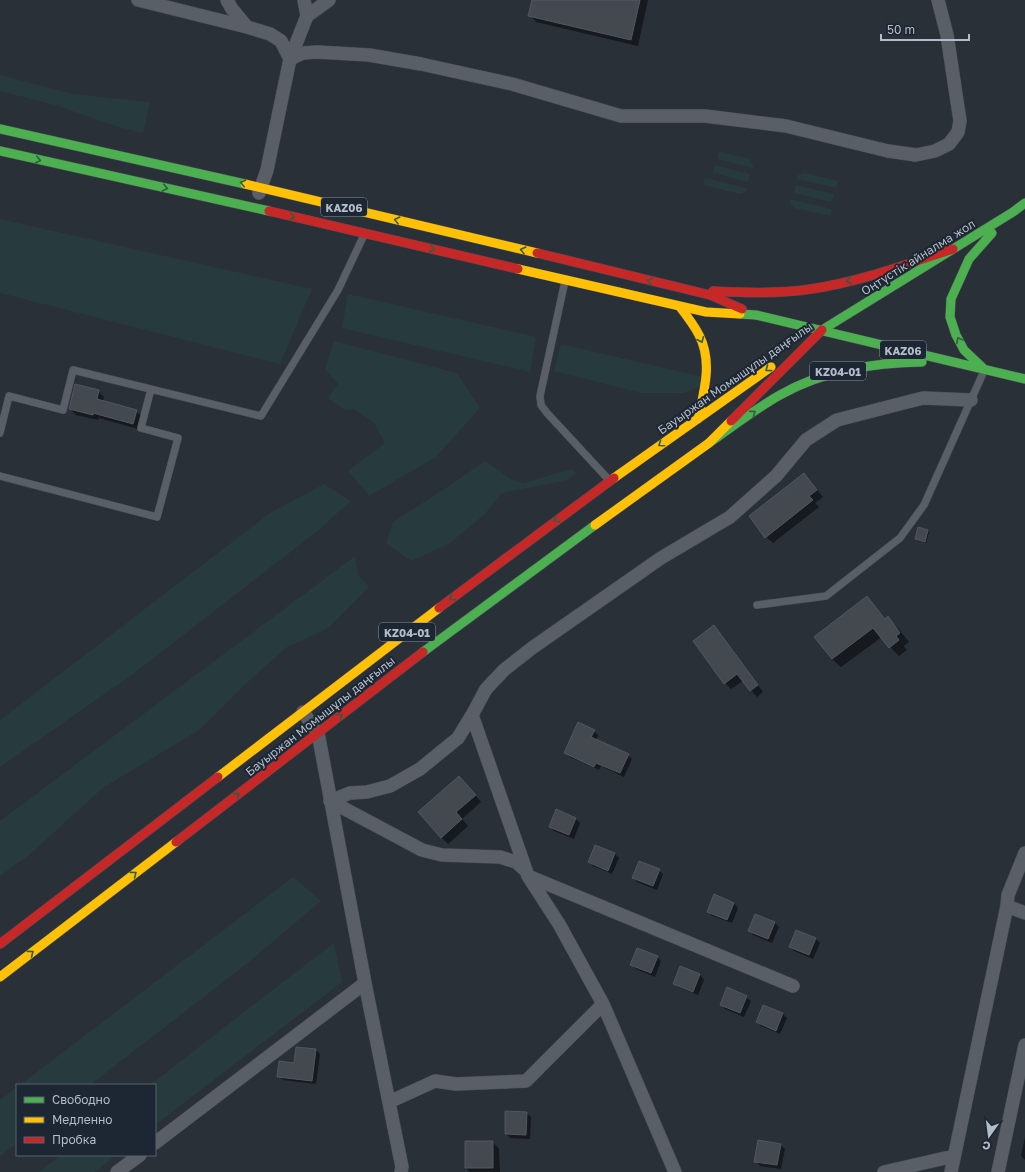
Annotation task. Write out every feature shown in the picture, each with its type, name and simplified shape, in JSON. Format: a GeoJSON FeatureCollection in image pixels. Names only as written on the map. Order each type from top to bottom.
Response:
{"type":"FeatureCollection","features":[{"type":"Feature","properties":{"kind":"main road","name":"KАZ06"},"geometry":{"type":"LineString","coordinates":[[0,129],[261,187],[710,295],[756,315]]}},
{"type":"Feature","properties":{"kind":"main road","name":"KАZ06"},"geometry":{"type":"LineString","coordinates":[[0,151],[365,233],[680,307],[706,312],[756,315],[1025,379]]}},
{"type":"Feature","properties":{"kind":"main road","name":"Оңтүстік айналма жол"},"geometry":{"type":"LineString","coordinates":[[822,330],[1013,212],[1025,203]]}},
{"type":"Feature","properties":{"kind":"main road"},"geometry":{"type":"LineString","coordinates":[[984,369],[964,350],[956,334],[950,317],[951,299],[969,259],[1013,212]]}},
{"type":"Feature","properties":{"kind":"main road"},"geometry":{"type":"LineString","coordinates":[[688,290],[772,292],[812,289],[878,274],[953,249]]}},
{"type":"Feature","properties":{"kind":"main road"},"geometry":{"type":"LineString","coordinates":[[680,307],[701,337],[708,364],[707,378],[698,419]]}},
{"type":"Feature","properties":{"kind":"main road","name":"Бауыржан Момышұлы даңғылы"},"geometry":{"type":"LineString","coordinates":[[0,944],[418,623],[609,481],[822,330]]}},
{"type":"Feature","properties":{"kind":"main road","name":"Бауыржан Момышұлы даңғылы"},"geometry":{"type":"LineString","coordinates":[[0,977],[440,640],[610,514],[709,443],[822,330]]}},
{"type":"Feature","properties":{"kind":"main road","name":"KZ04-01"},"geometry":{"type":"LineString","coordinates":[[709,443],[790,389],[832,372],[898,362],[932,362],[984,369]]}},
{"type":"Feature","properties":{"kind":"street"},"geometry":{"type":"LineString","coordinates":[[138,0],[270,34],[281,41],[290,59]]}},
{"type":"Feature","properties":{"kind":"street"},"geometry":{"type":"LineString","coordinates":[[227,0],[232,9],[247,27]]}},
{"type":"Feature","properties":{"kind":"street"},"geometry":{"type":"LineString","coordinates":[[304,0],[308,16]]}},
{"type":"Feature","properties":{"kind":"street"},"geometry":{"type":"LineString","coordinates":[[255,208],[267,170],[290,59],[308,16],[329,0]]}},
{"type":"Feature","properties":{"kind":"street"},"geometry":{"type":"LineString","coordinates":[[290,59],[303,53],[317,52],[369,55],[421,64],[512,84],[621,116],[705,116],[786,126],[888,151],[916,154],[935,152],[949,144],[958,132],[960,121],[948,35],[938,0]]}},
{"type":"Feature","properties":{"kind":"street"},"geometry":{"type":"LineString","coordinates":[[330,801],[350,793],[367,792],[390,786],[420,770],[458,738],[486,689],[504,670],[532,648],[661,558],[730,517],[776,476],[806,440],[837,420],[923,398],[971,400]]}},
{"type":"Feature","properties":{"kind":"street"},"geometry":{"type":"LineString","coordinates":[[303,712],[318,733],[365,983],[402,1167],[401,1172]]}},
{"type":"Feature","properties":{"kind":"street"},"geometry":{"type":"LineString","coordinates":[[472,715],[526,873],[793,986]]}},
{"type":"Feature","properties":{"kind":"street"},"geometry":{"type":"LineString","coordinates":[[330,801],[422,850],[442,855],[500,857],[516,862],[526,873],[559,924],[603,1004],[675,1172]]}},
{"type":"Feature","properties":{"kind":"street"},"geometry":{"type":"LineString","coordinates":[[951,1172],[1007,906],[1008,895],[1025,853]]}},
{"type":"Feature","properties":{"kind":"street"},"geometry":{"type":"LineString","coordinates":[[1007,906],[1025,913]]}},
{"type":"Feature","properties":{"kind":"street"},"geometry":{"type":"LineString","coordinates":[[156,1142],[365,983]]}},
{"type":"Feature","properties":{"kind":"street"},"geometry":{"type":"LineString","coordinates":[[389,1102],[435,1081],[456,1084],[526,1081],[603,1004]]}},
{"type":"Feature","properties":{"kind":"street"},"geometry":{"type":"LineString","coordinates":[[998,1172],[1025,1045]]}},
{"type":"Feature","properties":{"kind":"street"},"geometry":{"type":"LineString","coordinates":[[118,1172],[139,1156]]}},
{"type":"Feature","properties":{"kind":"street"},"geometry":{"type":"LineString","coordinates":[[884,1172],[954,1156]]}},
{"type":"Feature","properties":{"kind":"lane"},"geometry":{"type":"LineString","coordinates":[[0,433],[9,396],[63,410],[73,370],[261,416],[338,290],[365,233]]}},
{"type":"Feature","properties":{"kind":"lane"},"geometry":{"type":"LineString","coordinates":[[565,279],[540,396],[546,413],[609,481]]}},
{"type":"Feature","properties":{"kind":"lane"},"geometry":{"type":"LineString","coordinates":[[757,605],[826,596],[900,538],[924,505],[984,369]]}},
{"type":"Feature","properties":{"kind":"lane"},"geometry":{"type":"LineString","coordinates":[[0,476],[157,517],[178,438],[141,428],[151,389]]}},
{"type":"Feature","properties":{"kind":"green space"},"geometry":{"type":"Polygon","coordinates":[[[0,75],[73,94],[150,102],[143,133],[118,127],[58,106],[0,91],[0,75]]]}},
{"type":"Feature","properties":{"kind":"green space"},"geometry":{"type":"Polygon","coordinates":[[[719,151],[749,159],[753,165],[753,168],[717,159],[719,151]]]}},
{"type":"Feature","properties":{"kind":"green space"},"geometry":{"type":"Polygon","coordinates":[[[715,165],[750,174],[748,182],[713,173],[715,165]]]}},
{"type":"Feature","properties":{"kind":"green space"},"geometry":{"type":"Polygon","coordinates":[[[805,173],[838,181],[836,188],[797,179],[798,175],[805,173]]]}},
{"type":"Feature","properties":{"kind":"green space"},"geometry":{"type":"Polygon","coordinates":[[[705,178],[746,188],[746,191],[740,194],[703,185],[705,178]]]}},
{"type":"Feature","properties":{"kind":"green space"},"geometry":{"type":"Polygon","coordinates":[[[796,185],[834,194],[831,202],[794,193],[796,185]]]}},
{"type":"Feature","properties":{"kind":"green space"},"geometry":{"type":"Polygon","coordinates":[[[790,199],[832,209],[831,216],[794,208],[790,202],[790,199]]]}},
{"type":"Feature","properties":{"kind":"green space"},"geometry":{"type":"Polygon","coordinates":[[[0,219],[312,289],[280,364],[0,293],[0,219]]]}},
{"type":"Feature","properties":{"kind":"green space"},"geometry":{"type":"Polygon","coordinates":[[[348,294],[536,337],[530,372],[342,328],[348,294]]]}},
{"type":"Feature","properties":{"kind":"green space"},"geometry":{"type":"Polygon","coordinates":[[[334,341],[457,373],[480,408],[436,457],[369,496],[348,471],[385,443],[374,423],[354,409],[345,410],[328,398],[338,384],[325,369],[334,341]]]}},
{"type":"Feature","properties":{"kind":"green space"},"geometry":{"type":"Polygon","coordinates":[[[561,344],[699,376],[704,385],[684,393],[641,393],[554,371],[561,344]]]}},
{"type":"Feature","properties":{"kind":"green space"},"geometry":{"type":"Polygon","coordinates":[[[485,461],[511,479],[525,483],[556,473],[572,470],[576,473],[568,480],[502,493],[484,515],[450,543],[411,561],[386,543],[393,522],[485,461]]]}},
{"type":"Feature","properties":{"kind":"green space"},"geometry":{"type":"Polygon","coordinates":[[[324,484],[351,501],[315,533],[133,674],[0,767],[0,720],[270,513],[324,484]]]}},
{"type":"Feature","properties":{"kind":"green space"},"geometry":{"type":"Polygon","coordinates":[[[355,556],[358,575],[369,587],[327,629],[287,647],[252,678],[199,730],[104,787],[28,856],[0,876],[0,821],[355,556]]]}},
{"type":"Feature","properties":{"kind":"green space"},"geometry":{"type":"Polygon","coordinates":[[[293,877],[321,901],[249,962],[91,1084],[21,1084],[293,877]]]}},
{"type":"Feature","properties":{"kind":"green space"},"geometry":{"type":"Polygon","coordinates":[[[334,943],[342,982],[156,1124],[156,1084],[151,1084],[334,943]]]}},
{"type":"Feature","properties":{"kind":"green space"},"geometry":{"type":"Polygon","coordinates":[[[16,1088],[16,1144],[0,1156],[0,1100],[16,1088]]]}},
{"type":"Feature","properties":{"kind":"green space"},"geometry":{"type":"Polygon","coordinates":[[[60,1156],[115,1156],[95,1172],[39,1172],[60,1156]]]}},
{"type":"Feature","properties":{"kind":"building"},"geometry":{"type":"Polygon","coordinates":[[[532,0],[640,0],[631,40],[528,16],[532,0]]]}},
{"type":"Feature","properties":{"kind":"building"},"geometry":{"type":"Polygon","coordinates":[[[75,384],[99,390],[97,399],[137,410],[133,424],[93,413],[93,415],[69,409],[75,384]]]}},
{"type":"Feature","properties":{"kind":"building"},"geometry":{"type":"Polygon","coordinates":[[[804,473],[817,490],[809,496],[813,500],[765,538],[749,516],[804,473]]]}},
{"type":"Feature","properties":{"kind":"building"},"geometry":{"type":"Polygon","coordinates":[[[918,527],[928,530],[925,542],[915,539],[918,527]]]}},
{"type":"Feature","properties":{"kind":"building"},"geometry":{"type":"Polygon","coordinates":[[[867,596],[885,619],[888,616],[900,633],[896,636],[899,640],[889,648],[873,628],[832,659],[814,637],[867,596]]]}},
{"type":"Feature","properties":{"kind":"building"},"geometry":{"type":"Polygon","coordinates":[[[714,625],[758,685],[750,691],[737,674],[724,684],[693,641],[714,625]]]}},
{"type":"Feature","properties":{"kind":"building"},"geometry":{"type":"Polygon","coordinates":[[[578,722],[595,730],[591,737],[629,754],[620,773],[596,763],[594,767],[564,753],[578,722]]]}},
{"type":"Feature","properties":{"kind":"building"},"geometry":{"type":"Polygon","coordinates":[[[459,776],[476,795],[456,812],[462,819],[441,838],[418,812],[459,776]]]}},
{"type":"Feature","properties":{"kind":"building"},"geometry":{"type":"Polygon","coordinates":[[[556,809],[576,818],[569,835],[549,827],[556,809]]]}},
{"type":"Feature","properties":{"kind":"building"},"geometry":{"type":"Polygon","coordinates":[[[595,845],[615,853],[608,871],[588,862],[595,845]]]}},
{"type":"Feature","properties":{"kind":"building"},"geometry":{"type":"Polygon","coordinates":[[[639,861],[660,869],[653,886],[632,878],[639,861]]]}},
{"type":"Feature","properties":{"kind":"building"},"geometry":{"type":"Polygon","coordinates":[[[714,894],[734,903],[727,920],[707,912],[714,894]]]}},
{"type":"Feature","properties":{"kind":"building"},"geometry":{"type":"Polygon","coordinates":[[[755,914],[775,922],[768,939],[748,931],[755,914]]]}},
{"type":"Feature","properties":{"kind":"building"},"geometry":{"type":"Polygon","coordinates":[[[796,930],[816,938],[809,955],[789,947],[796,930]]]}},
{"type":"Feature","properties":{"kind":"building"},"geometry":{"type":"Polygon","coordinates":[[[637,948],[658,956],[651,973],[630,965],[637,948]]]}},
{"type":"Feature","properties":{"kind":"building"},"geometry":{"type":"Polygon","coordinates":[[[680,966],[700,974],[693,992],[673,984],[680,966]]]}},
{"type":"Feature","properties":{"kind":"building"},"geometry":{"type":"Polygon","coordinates":[[[727,987],[747,996],[740,1013],[720,1005],[727,987]]]}},
{"type":"Feature","properties":{"kind":"building"},"geometry":{"type":"Polygon","coordinates":[[[763,1005],[783,1013],[776,1031],[756,1022],[763,1005]]]}},
{"type":"Feature","properties":{"kind":"building"},"geometry":{"type":"Polygon","coordinates":[[[296,1047],[316,1049],[312,1081],[277,1077],[279,1061],[294,1063],[296,1047]]]}},
{"type":"Feature","properties":{"kind":"building"},"geometry":{"type":"Polygon","coordinates":[[[505,1111],[527,1112],[526,1135],[505,1134],[505,1111]]]}},
{"type":"Feature","properties":{"kind":"building"},"geometry":{"type":"Polygon","coordinates":[[[758,1140],[781,1144],[777,1165],[754,1162],[758,1140]]]}},
{"type":"Feature","properties":{"kind":"building"},"geometry":{"type":"Polygon","coordinates":[[[465,1141],[493,1141],[493,1168],[465,1168],[465,1141]]]}},
{"type":"Feature","properties":{"kind":"traffic: fast"},"geometry":{"type":"LineString","coordinates":[[0,129],[245,184]]}},
{"type":"Feature","properties":{"kind":"traffic: fast"},"geometry":{"type":"LineString","coordinates":[[0,151],[269,211]]}},
{"type":"Feature","properties":{"kind":"traffic: fast"},"geometry":{"type":"LineString","coordinates":[[822,330],[1013,212],[1025,203]]}},
{"type":"Feature","properties":{"kind":"traffic: fast"},"geometry":{"type":"LineString","coordinates":[[984,369],[964,350],[956,335],[950,317],[951,299],[969,259],[992,233]]}},
{"type":"Feature","properties":{"kind":"traffic: fast"},"geometry":{"type":"LineString","coordinates":[[740,314],[756,315],[1025,379]]}},
{"type":"Feature","properties":{"kind":"traffic: fast"},"geometry":{"type":"LineString","coordinates":[[709,443],[771,400],[814,379],[867,366],[922,362]]}},
{"type":"Feature","properties":{"kind":"traffic: fast"},"geometry":{"type":"LineString","coordinates":[[423,652],[595,525]]}},
{"type":"Feature","properties":{"kind":"traffic: slow"},"geometry":{"type":"LineString","coordinates":[[245,184],[537,253]]}},
{"type":"Feature","properties":{"kind":"traffic: slow"},"geometry":{"type":"LineString","coordinates":[[518,269],[706,312],[740,314]]}},
{"type":"Feature","properties":{"kind":"traffic: slow"},"geometry":{"type":"LineString","coordinates":[[680,307],[693,324],[699,335],[706,356],[705,387],[698,419]]}},
{"type":"Feature","properties":{"kind":"traffic: slow"},"geometry":{"type":"LineString","coordinates":[[614,478],[771,367]]}},
{"type":"Feature","properties":{"kind":"traffic: slow"},"geometry":{"type":"LineString","coordinates":[[595,525],[709,443],[731,421]]}},
{"type":"Feature","properties":{"kind":"traffic: slow"},"geometry":{"type":"LineString","coordinates":[[218,777],[439,608]]}},
{"type":"Feature","properties":{"kind":"traffic: slow"},"geometry":{"type":"LineString","coordinates":[[0,977],[176,842]]}},
{"type":"Feature","properties":{"kind":"traffic: jam"},"geometry":{"type":"LineString","coordinates":[[269,211],[518,269]]}},
{"type":"Feature","properties":{"kind":"traffic: jam"},"geometry":{"type":"LineString","coordinates":[[713,291],[750,293],[799,291],[829,286],[883,272],[953,249]]}},
{"type":"Feature","properties":{"kind":"traffic: jam"},"geometry":{"type":"LineString","coordinates":[[537,253],[710,295],[742,309]]}},
{"type":"Feature","properties":{"kind":"traffic: jam"},"geometry":{"type":"LineString","coordinates":[[731,421],[822,330]]}},
{"type":"Feature","properties":{"kind":"traffic: jam"},"geometry":{"type":"LineString","coordinates":[[439,608],[614,478]]}},
{"type":"Feature","properties":{"kind":"traffic: jam"},"geometry":{"type":"LineString","coordinates":[[176,842],[423,652]]}},
{"type":"Feature","properties":{"kind":"traffic: jam"},"geometry":{"type":"LineString","coordinates":[[0,944],[218,777]]}}]}
